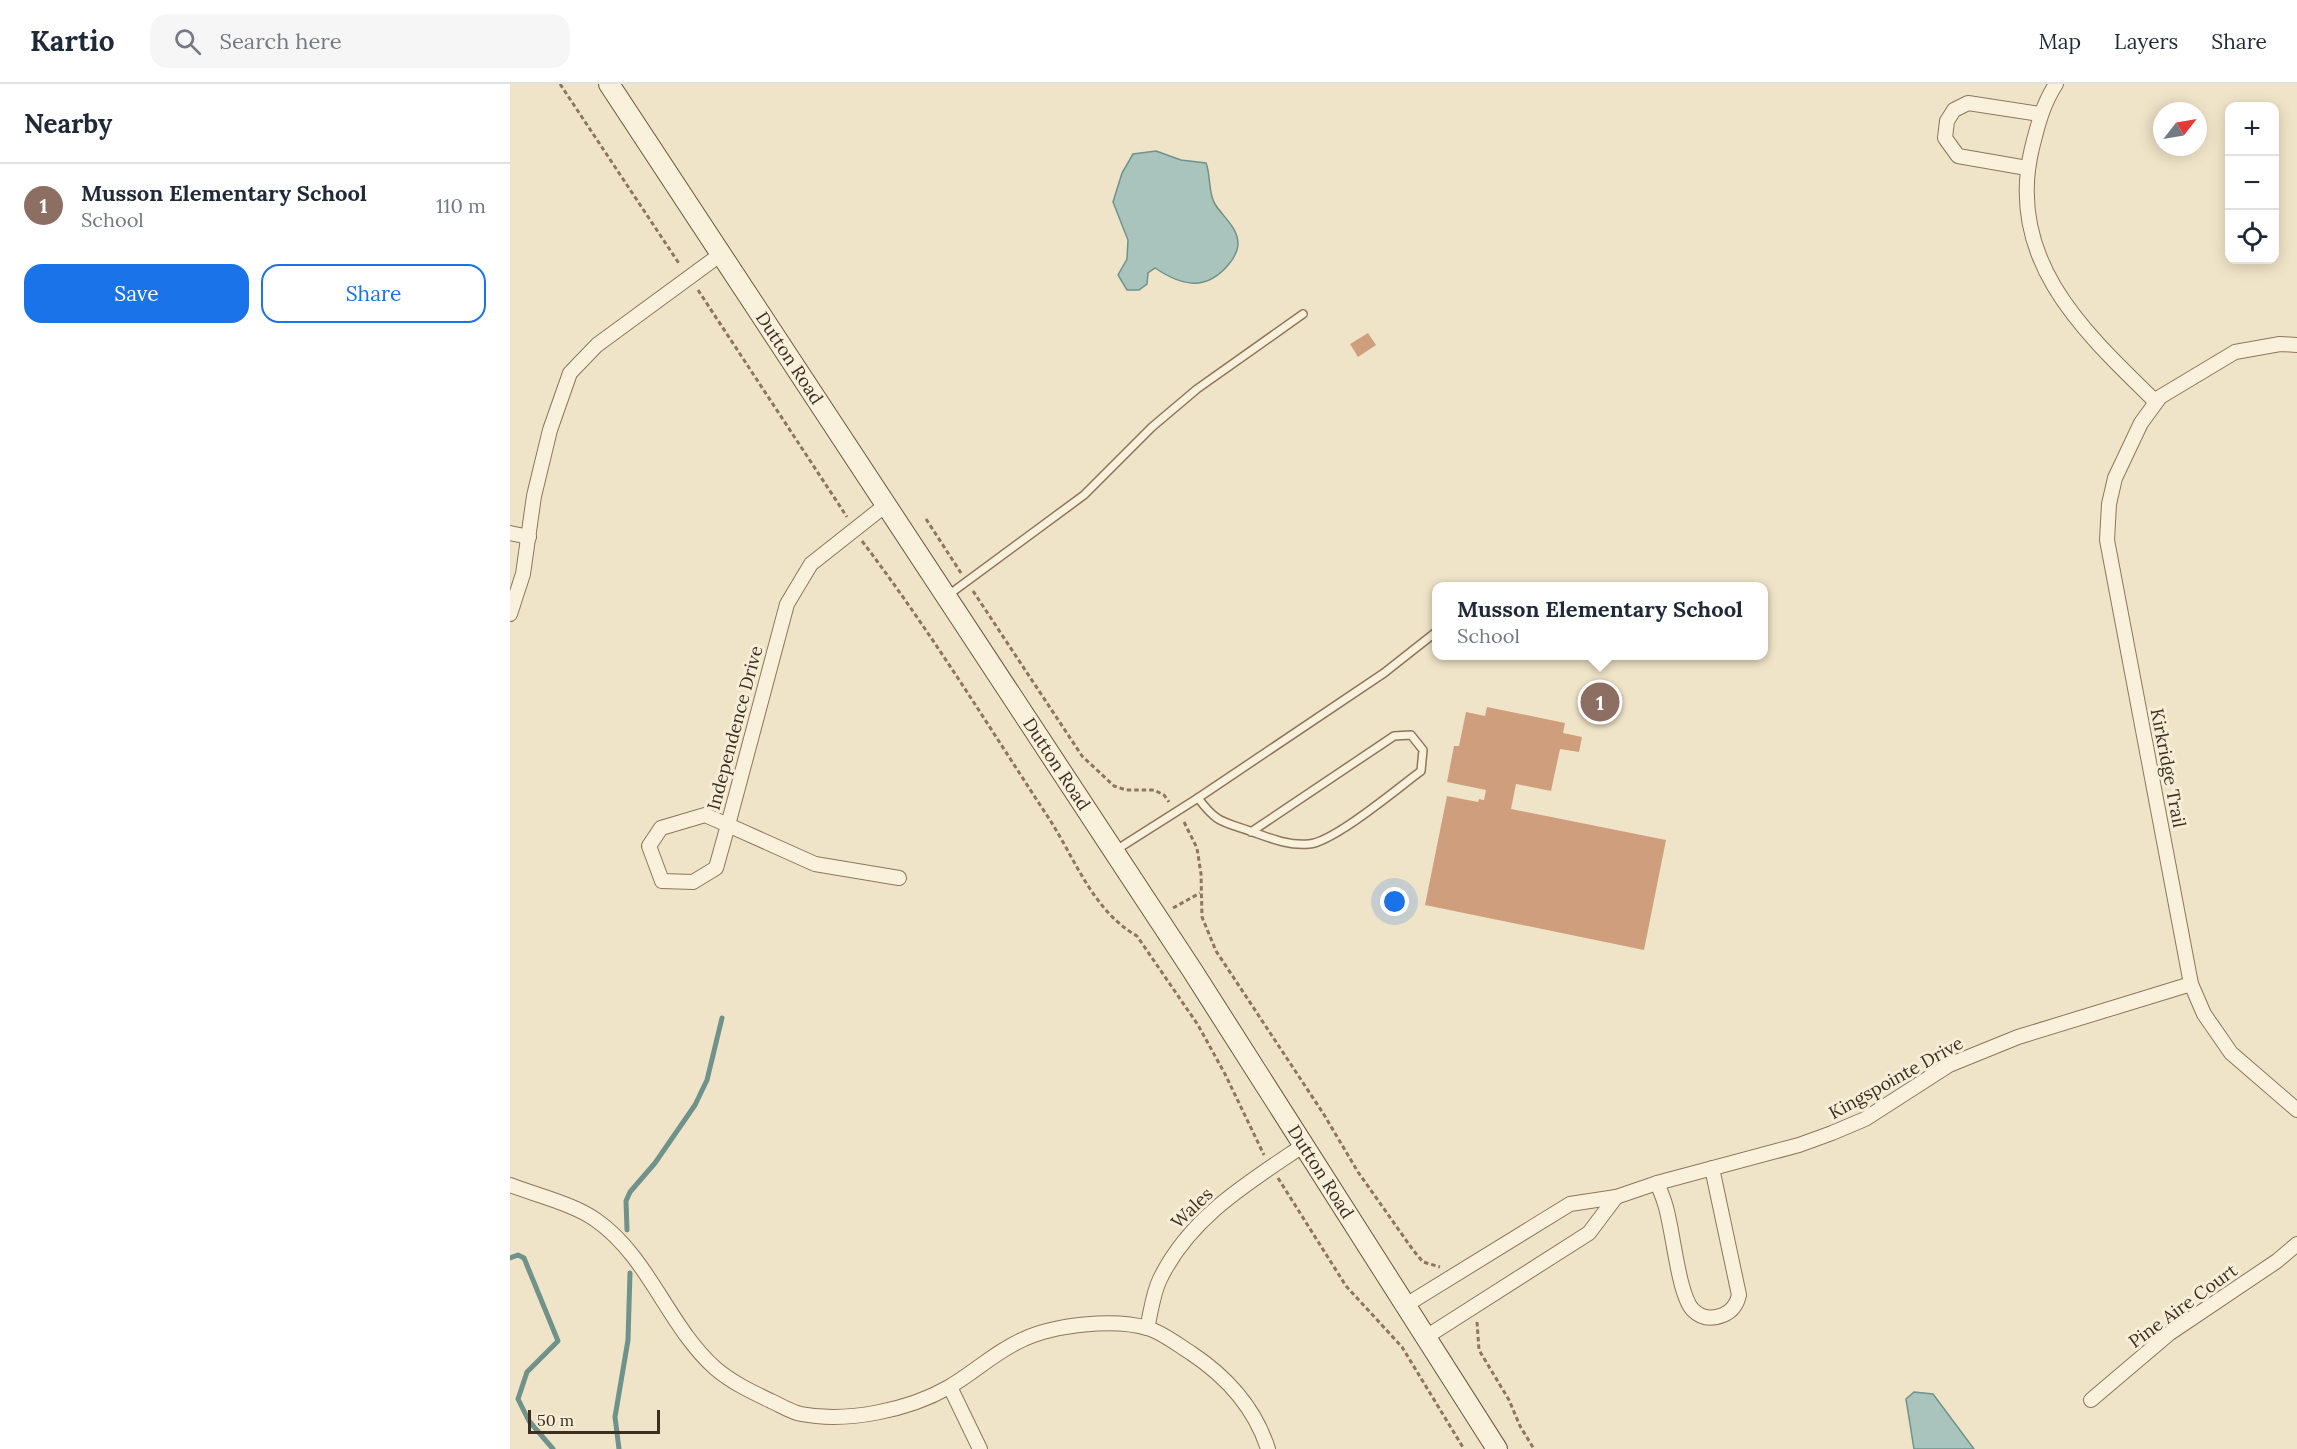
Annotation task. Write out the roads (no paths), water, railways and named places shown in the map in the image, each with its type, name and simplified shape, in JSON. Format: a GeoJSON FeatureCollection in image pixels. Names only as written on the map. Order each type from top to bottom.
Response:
{"type":"FeatureCollection","features":[{"type":"Feature","properties":{"kind":"street","name":"Dutton Road"},"geometry":{"type":"LineString","coordinates":[[609,84],[1114,851],[1497,1449]]}},
{"type":"Feature","properties":{"kind":"street"},"geometry":{"type":"LineString","coordinates":[[2056,84],[2040,114],[2027,168],[2029,218],[2041,264],[2057,296],[2095,343],[2156,402]]}},
{"type":"Feature","properties":{"kind":"street"},"geometry":{"type":"LineString","coordinates":[[2027,168],[1958,156],[1945,138],[1947,121],[1954,110],[1968,103],[2040,114]]}},
{"type":"Feature","properties":{"kind":"street"},"geometry":{"type":"LineString","coordinates":[[510,614],[523,574],[534,496],[550,430],[570,373],[597,345],[721,254]]}},
{"type":"Feature","properties":{"kind":"street","name":"Kirkridge Trail"},"geometry":{"type":"LineString","coordinates":[[2297,345],[2280,344],[2235,352],[2186,380],[2156,402],[2140,423],[2115,478],[2109,504],[2107,540],[2191,984],[2204,1014],[2231,1053],[2297,1110]]}},
{"type":"Feature","properties":{"kind":"street","name":"Independence Drive"},"geometry":{"type":"LineString","coordinates":[[887,504],[811,564],[787,604],[728,825],[815,864],[899,878]]}},
{"type":"Feature","properties":{"kind":"street"},"geometry":{"type":"LineString","coordinates":[[510,533],[529,537]]}},
{"type":"Feature","properties":{"kind":"street"},"geometry":{"type":"LineString","coordinates":[[705,815],[728,825],[716,868],[693,882],[662,881],[649,846],[661,828],[705,815]]}},
{"type":"Feature","properties":{"kind":"street","name":"Kingspointe Drive"},"geometry":{"type":"LineString","coordinates":[[1406,1305],[1570,1204],[1616,1197],[1832,1133],[1865,1119],[1949,1065],[2018,1037],[2191,984]]}},
{"type":"Feature","properties":{"kind":"street","name":"Wales"},"geometry":{"type":"LineString","coordinates":[[1147,1328],[1160,1280],[1183,1240],[1215,1208],[1304,1145]]}},
{"type":"Feature","properties":{"kind":"street"},"geometry":{"type":"LineString","coordinates":[[1657,1183],[1665,1204],[1684,1290],[1691,1309],[1701,1316],[1715,1318],[1727,1314],[1736,1305],[1739,1295],[1712,1168]]}},
{"type":"Feature","properties":{"kind":"street"},"geometry":{"type":"LineString","coordinates":[[510,1185],[596,1219],[625,1248],[694,1344],[715,1368],[749,1391],[800,1414],[854,1416],[908,1406],[950,1387],[982,1362],[1024,1338],[1078,1324],[1147,1328],[1182,1347],[1225,1380],[1243,1400],[1261,1429],[1268,1449]]}},
{"type":"Feature","properties":{"kind":"street"},"geometry":{"type":"LineString","coordinates":[[1426,1337],[1588,1233],[1616,1197]]}},
{"type":"Feature","properties":{"kind":"street","name":"Pine Aire Court"},"geometry":{"type":"LineString","coordinates":[[2091,1400],[2170,1334],[2277,1261],[2297,1244]]}},
{"type":"Feature","properties":{"kind":"street"},"geometry":{"type":"LineString","coordinates":[[950,1387],[980,1449]]}},
{"type":"Feature","properties":{"kind":"lane"},"geometry":{"type":"LineString","coordinates":[[947,596],[1084,495],[1152,427],[1197,389],[1303,314]]}},
{"type":"Feature","properties":{"kind":"lane"},"geometry":{"type":"LineString","coordinates":[[1114,851],[1384,674],[1432,636]]}},
{"type":"Feature","properties":{"kind":"lane"},"geometry":{"type":"LineString","coordinates":[[1198,798],[1213,818],[1251,832],[1288,844],[1312,844],[1341,829],[1421,771],[1423,750],[1411,735],[1394,736],[1251,832]]}},
{"type":"Feature","properties":{"kind":"water"},"geometry":{"type":"Polygon","coordinates":[[[1156,151],[1181,160],[1206,163],[1213,200],[1235,232],[1238,246],[1231,262],[1212,279],[1194,283],[1184,282],[1155,268],[1148,273],[1147,284],[1139,290],[1127,290],[1118,275],[1127,259],[1128,240],[1113,202],[1122,173],[1133,154],[1156,151]]]}},
{"type":"Feature","properties":{"kind":"water"},"geometry":{"type":"Polygon","coordinates":[[[1914,1392],[1933,1394],[1974,1449],[1914,1449],[1906,1399],[1914,1392]]]}},
{"type":"Feature","properties":{"kind":"waterway"},"geometry":{"type":"LineString","coordinates":[[627,1230],[626,1201],[630,1192],[655,1163],[695,1105],[707,1080],[722,1018]]}},
{"type":"Feature","properties":{"kind":"waterway"},"geometry":{"type":"LineString","coordinates":[[510,1258],[518,1255],[524,1258],[558,1341],[527,1372],[518,1399],[529,1421],[553,1449]]}},
{"type":"Feature","properties":{"kind":"waterway"},"geometry":{"type":"LineString","coordinates":[[619,1449],[615,1417],[628,1340],[630,1273]]}},
{"type":"Feature","properties":{"kind":"place","name":"Musson Elementary School"},"geometry":{"type":"Point","coordinates":[1600,702]}}]}
